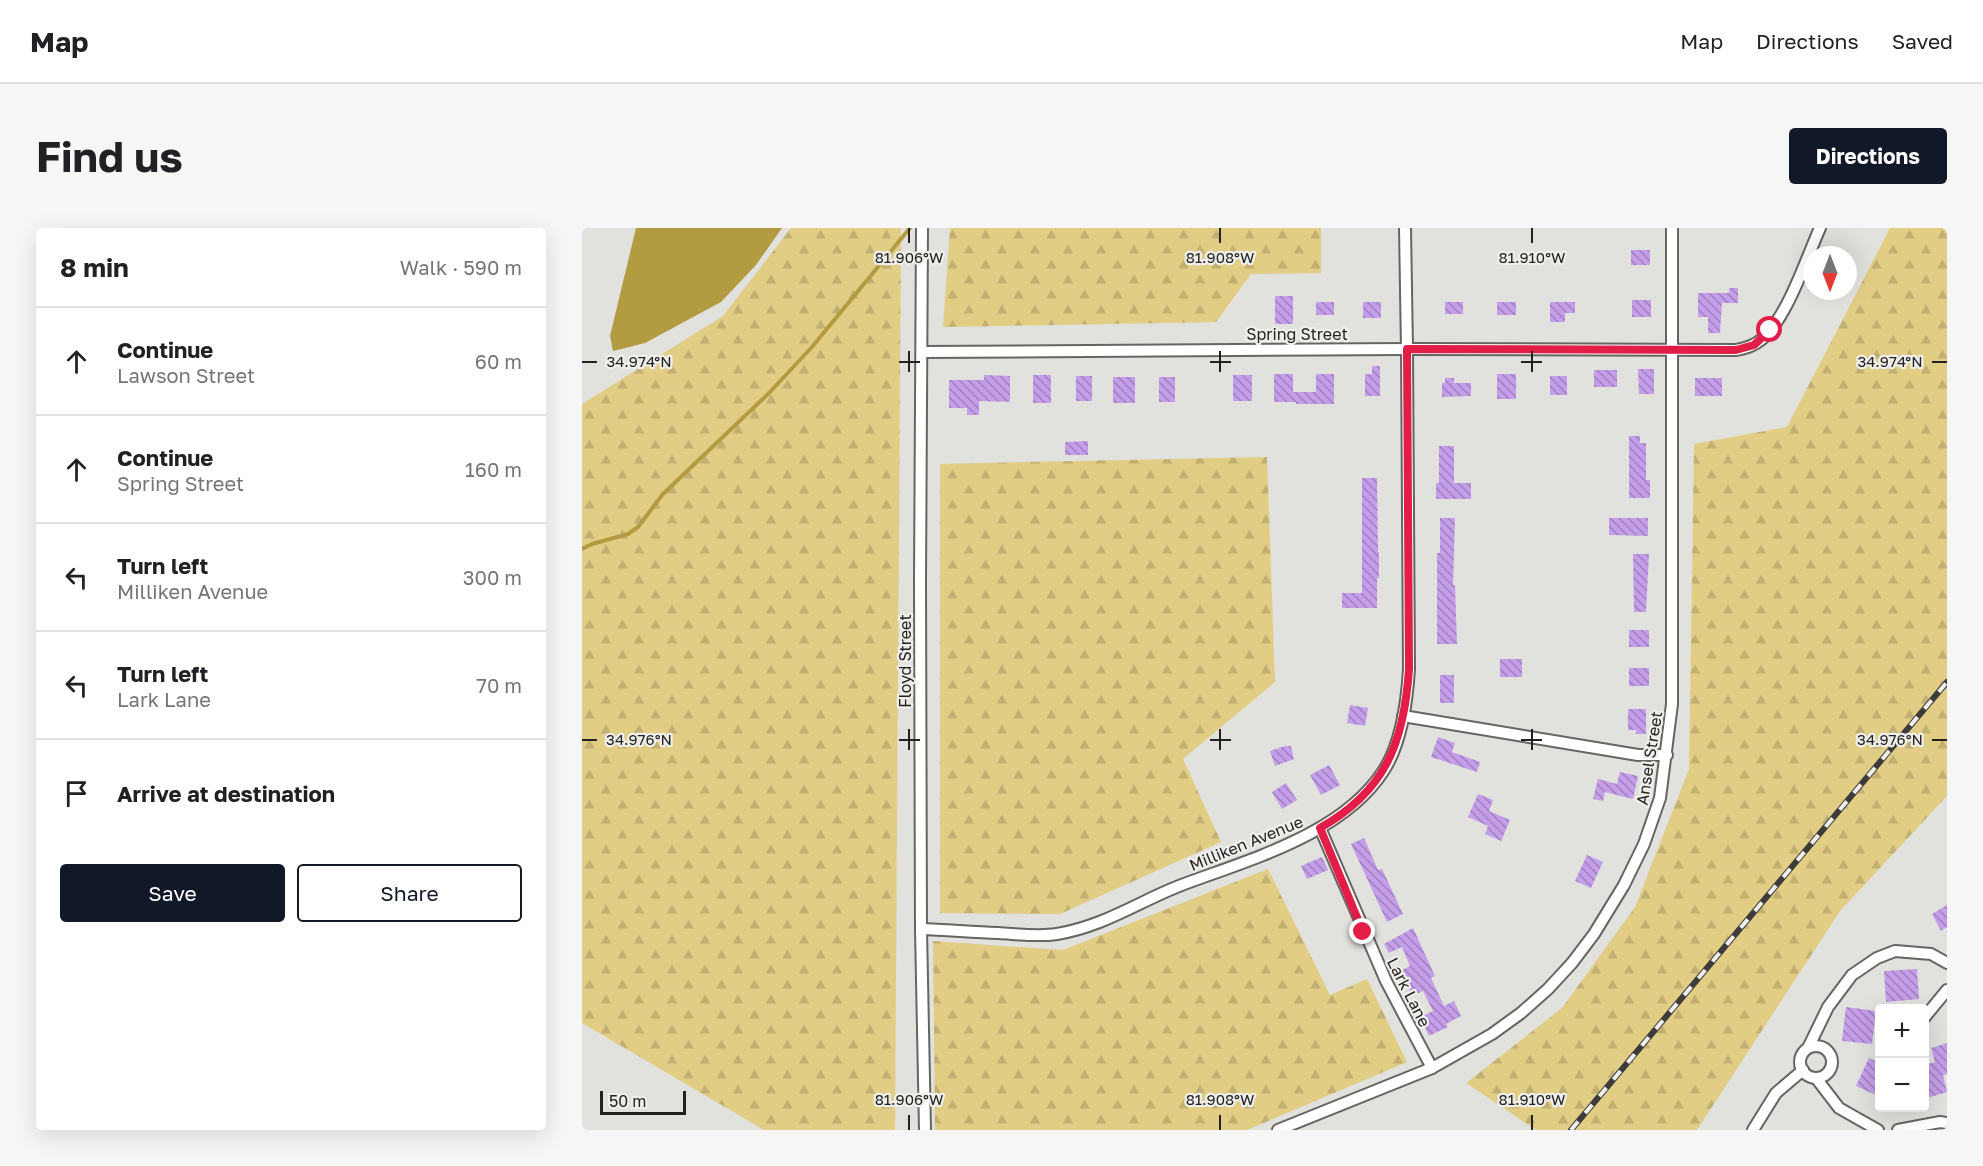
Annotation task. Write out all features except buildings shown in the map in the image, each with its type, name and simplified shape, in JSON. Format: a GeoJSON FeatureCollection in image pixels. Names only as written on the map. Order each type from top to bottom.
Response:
{"type":"FeatureCollection","features":[{"type":"Feature","properties":{"kind":"street","name":"Floyd Street"},"geometry":{"type":"LineString","coordinates":[[922,228],[921,929],[925,1130]]}},
{"type":"Feature","properties":{"kind":"street","name":"Milliken Avenue"},"geometry":{"type":"LineString","coordinates":[[921,929],[1026,935],[1054,934],[1107,921],[1171,890],[1279,848],[1320,828],[1356,803],[1385,768],[1403,716],[1409,669],[1405,228]]}},
{"type":"Feature","properties":{"kind":"street","name":"Ansel Street"},"geometry":{"type":"LineString","coordinates":[[1278,1130],[1432,1068],[1492,1034],[1521,1013],[1564,971],[1594,934],[1624,885],[1644,844],[1660,798],[1672,704],[1672,228]]}},
{"type":"Feature","properties":{"kind":"street","name":"Spring Street"},"geometry":{"type":"LineString","coordinates":[[922,352],[1407,349],[1736,350],[1749,347],[1763,338],[1780,315],[1820,228]]}},
{"type":"Feature","properties":{"kind":"street"},"geometry":{"type":"LineString","coordinates":[[1403,716],[1638,755],[1667,755]]}},
{"type":"Feature","properties":{"kind":"street","name":"Lark Lane"},"geometry":{"type":"LineString","coordinates":[[1320,828],[1386,981],[1432,1068]]}},
{"type":"Feature","properties":{"kind":"street"},"geometry":{"type":"LineString","coordinates":[[1878,1130],[1839,1108],[1816,1078],[1804,1074],[1799,1060],[1809,1046],[1828,1008],[1852,975],[1877,958],[1895,951],[1931,954],[1947,963]]}},
{"type":"Feature","properties":{"kind":"street"},"geometry":{"type":"LineString","coordinates":[[1929,1011],[1947,990]]}},
{"type":"Feature","properties":{"kind":"street"},"geometry":{"type":"LineString","coordinates":[[1809,1046],[1816,1045],[1828,1050],[1833,1062],[1828,1074],[1816,1078]]}},
{"type":"Feature","properties":{"kind":"street"},"geometry":{"type":"LineString","coordinates":[[1753,1130],[1776,1093],[1803,1070]]}},
{"type":"Feature","properties":{"kind":"street"},"geometry":{"type":"LineString","coordinates":[[1898,1130],[1940,1122],[1947,1123]]}},
{"type":"Feature","properties":{"kind":"green space"},"geometry":{"type":"Polygon","coordinates":[[[791,228],[901,228],[895,1130],[764,1130],[582,1023],[582,404],[723,316],[791,228]]]}},
{"type":"Feature","properties":{"kind":"green space"},"geometry":{"type":"Polygon","coordinates":[[[950,228],[1321,228],[1321,273],[1251,274],[1216,322],[943,327],[950,228]]]}},
{"type":"Feature","properties":{"kind":"green space"},"geometry":{"type":"Polygon","coordinates":[[[1890,228],[1947,228],[1947,796],[1840,911],[1697,1130],[1536,1130],[1466,1083],[1562,1008],[1635,907],[1689,769],[1694,444],[1787,427],[1853,300],[1857,300],[1857,292],[1890,228]]]}},
{"type":"Feature","properties":{"kind":"green space"},"geometry":{"type":"Polygon","coordinates":[[[1267,457],[1275,682],[1183,759],[1221,842],[1060,914],[940,913],[940,464],[1267,457]]]}},
{"type":"Feature","properties":{"kind":"green space"},"geometry":{"type":"Polygon","coordinates":[[[1268,869],[1330,995],[1367,979],[1407,1062],[1247,1130],[935,1130],[933,941],[1063,950],[1268,869]]]}},
{"type":"Feature","properties":{"kind":"shaded area"},"geometry":{"type":"Polygon","coordinates":[[[636,228],[782,228],[756,265],[721,302],[645,343],[613,351],[610,336],[636,228]]]}},
{"type":"Feature","properties":{"kind":"waterway"},"geometry":{"type":"LineString","coordinates":[[582,549],[628,534],[638,527],[663,494],[769,393],[812,347],[910,228]]}},
{"type":"Feature","properties":{"kind":"railway"},"geometry":{"type":"LineString","coordinates":[[1571,1130],[1947,682]]}},
{"type":"Feature","properties":{"kind":"route"},"geometry":{"type":"LineString","coordinates":[[1363,932],[1320,828],[1356,803],[1370,789],[1385,768],[1397,738],[1406,700],[1409,669],[1407,349],[1736,350],[1754,345],[1770,330]]}}]}
